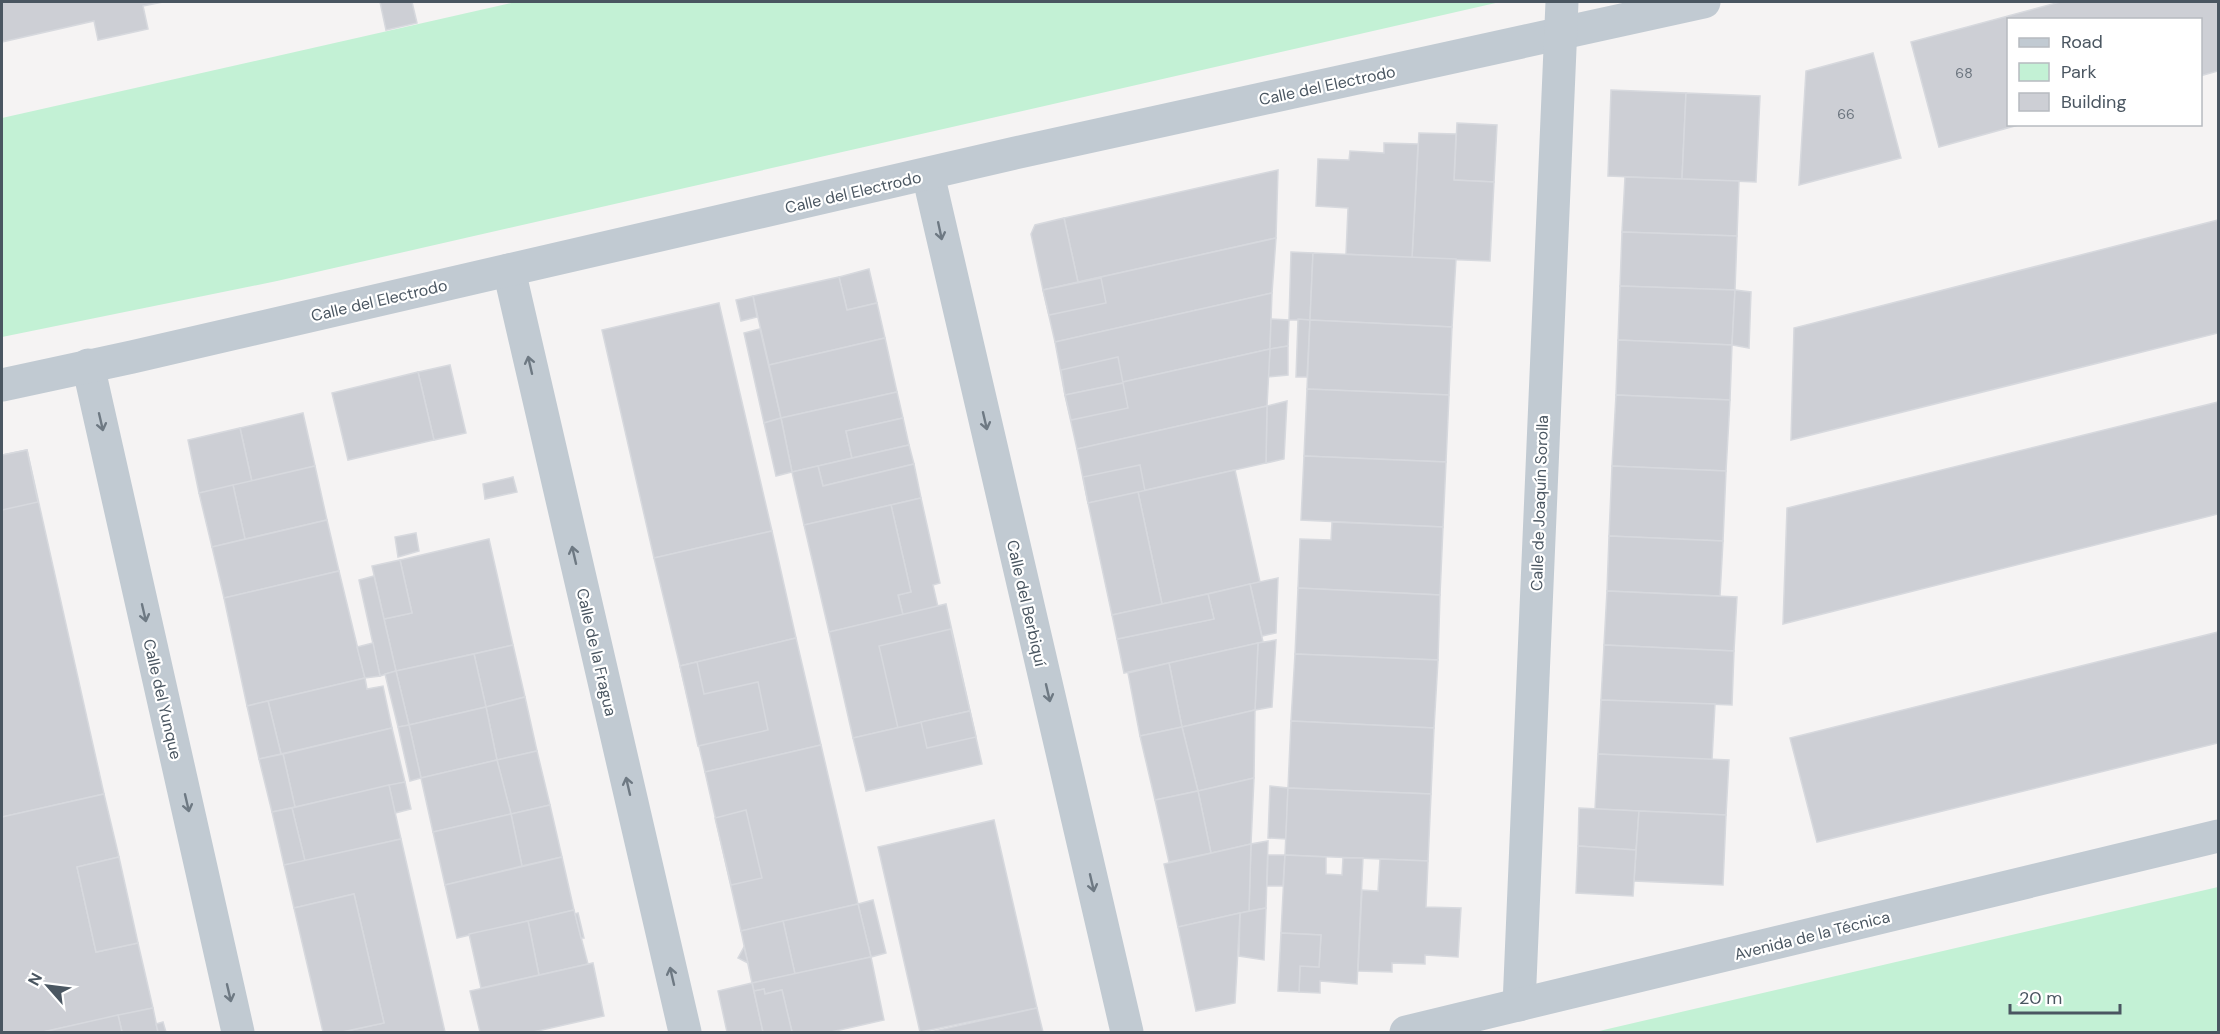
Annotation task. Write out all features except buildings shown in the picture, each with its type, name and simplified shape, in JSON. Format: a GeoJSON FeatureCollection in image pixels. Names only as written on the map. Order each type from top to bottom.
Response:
{"type":"FeatureCollection","features":[{"type":"Feature","properties":{"kind":"street","name":"Calle del Electrodo"},"geometry":{"type":"LineString","coordinates":[[2,385],[928,174],[1560,17],[1704,2]]}},
{"type":"Feature","properties":{"kind":"street","name":"Calle de Joaquín Sorolla"},"geometry":{"type":"LineString","coordinates":[[1519,1005],[1560,17]]}},
{"type":"Feature","properties":{"kind":"street","name":"Calle del Berbiquí"},"geometry":{"type":"LineString","coordinates":[[928,174],[1127,1032]]}},
{"type":"Feature","properties":{"kind":"street","name":"Calle de la Fragua"},"geometry":{"type":"LineString","coordinates":[[509,270],[685,1032]]}},
{"type":"Feature","properties":{"kind":"street","name":"Calle del Yunque"},"geometry":{"type":"LineString","coordinates":[[88,365],[238,1032]]}},
{"type":"Feature","properties":{"kind":"street","name":"Avenida de la Técnica"},"geometry":{"type":"LineString","coordinates":[[1406,1032],[1580,992],[2218,836]]}},
{"type":"Feature","properties":{"kind":"green space"},"geometry":{"type":"Polygon","coordinates":[[[516,2],[1500,2],[277,281],[2,337],[2,118],[516,2]]]}},
{"type":"Feature","properties":{"kind":"green space"},"geometry":{"type":"Polygon","coordinates":[[[2218,887],[2218,1032],[1595,1032],[2218,887]]]}}]}
